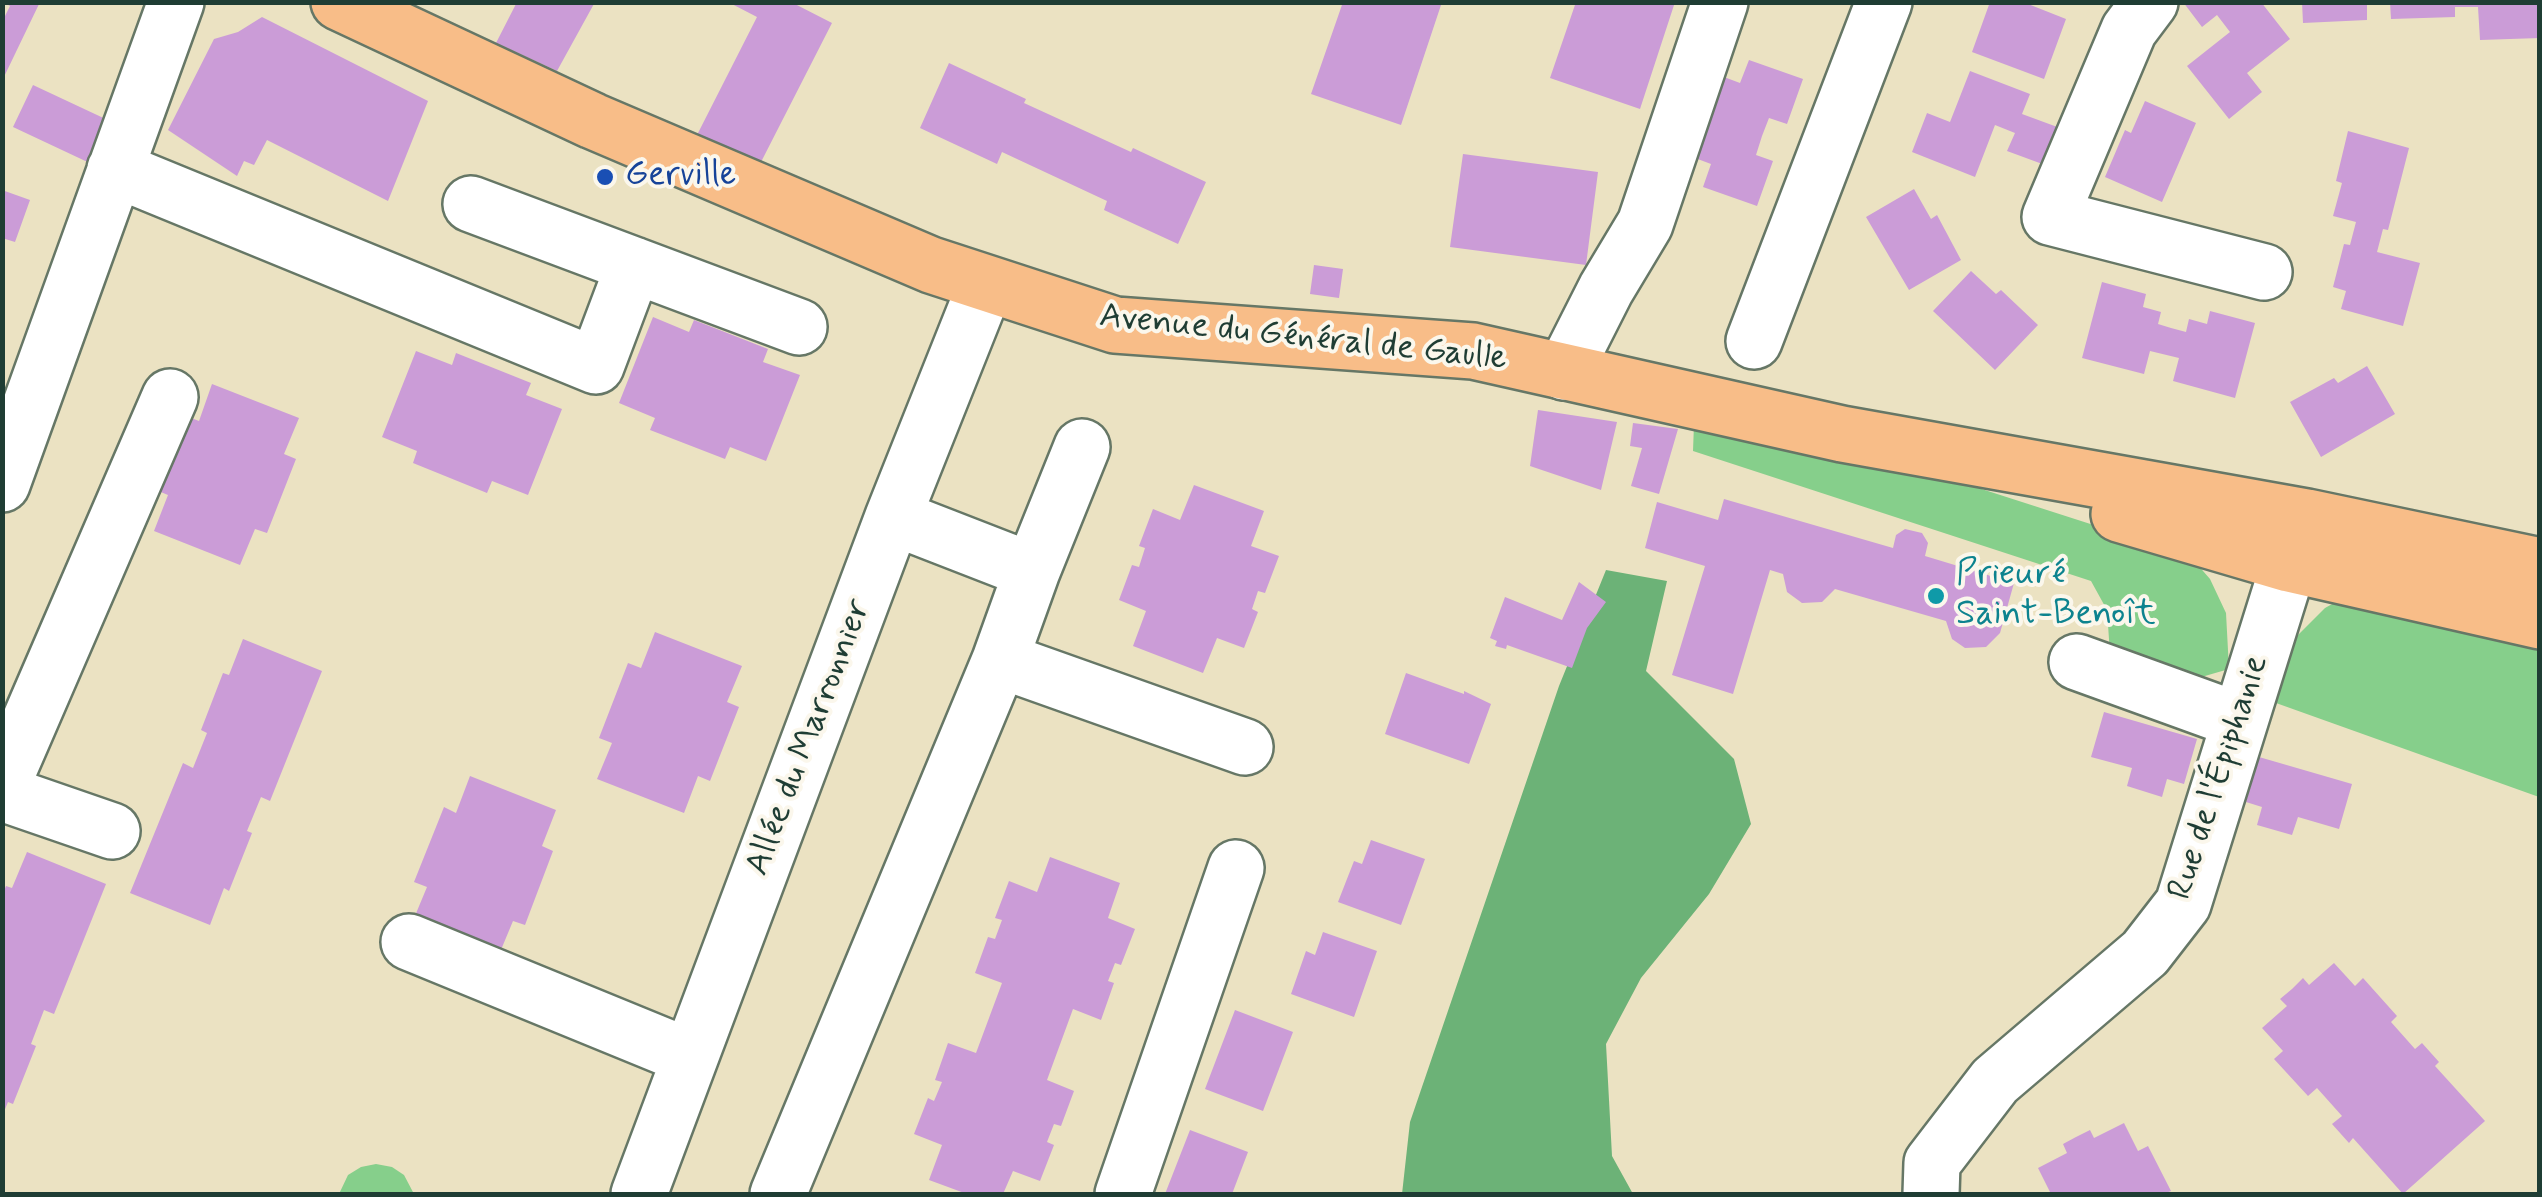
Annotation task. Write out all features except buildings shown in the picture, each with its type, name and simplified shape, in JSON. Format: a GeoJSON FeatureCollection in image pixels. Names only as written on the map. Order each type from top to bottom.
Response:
{"type":"FeatureCollection","features":[{"type":"Feature","properties":{"kind":"main road","name":"Avenue du Général de Gaulle"},"geometry":{"type":"LineString","coordinates":[[338,2],[593,122],[931,265],[1115,326],[1473,351],[1842,434]]}},
{"type":"Feature","properties":{"kind":"main road"},"geometry":{"type":"LineString","coordinates":[[1842,434],[2289,564],[2540,621]]}},
{"type":"Feature","properties":{"kind":"main road"},"geometry":{"type":"LineString","coordinates":[[1842,434],[2306,517],[2540,566]]}},
{"type":"Feature","properties":{"kind":"street"},"geometry":{"type":"LineString","coordinates":[[2,484],[176,2]]}},
{"type":"Feature","properties":{"kind":"street"},"geometry":{"type":"LineString","coordinates":[[1564,372],[1606,289],[1645,224],[1720,2]]}},
{"type":"Feature","properties":{"kind":"street"},"geometry":{"type":"LineString","coordinates":[[1754,340],[1884,2]]}},
{"type":"Feature","properties":{"kind":"street"},"geometry":{"type":"LineString","coordinates":[[2150,2],[2129,30],[2050,217],[2264,272]]}},
{"type":"Feature","properties":{"kind":"street"},"geometry":{"type":"LineString","coordinates":[[116,169],[596,366],[634,265]]}},
{"type":"Feature","properties":{"kind":"street"},"geometry":{"type":"LineString","coordinates":[[471,204],[799,327]]}},
{"type":"Feature","properties":{"kind":"street","name":"Allée du Marronnier"},"geometry":{"type":"LineString","coordinates":[[640,1194],[894,517],[986,284]]}},
{"type":"Feature","properties":{"kind":"street"},"geometry":{"type":"LineString","coordinates":[[2,785],[170,397]]}},
{"type":"Feature","properties":{"kind":"street"},"geometry":{"type":"LineString","coordinates":[[778,1194],[1000,660],[1082,447]]}},
{"type":"Feature","properties":{"kind":"street"},"geometry":{"type":"LineString","coordinates":[[894,517],[1032,572]]}},
{"type":"Feature","properties":{"kind":"street","name":"Rue de l'Épiphanie"},"geometry":{"type":"LineString","coordinates":[[1931,1194],[1932,1163],[1995,1081],[2145,953],[2183,904],[2289,564]]}},
{"type":"Feature","properties":{"kind":"street"},"geometry":{"type":"LineString","coordinates":[[1000,660],[1245,748]]}},
{"type":"Feature","properties":{"kind":"street"},"geometry":{"type":"LineString","coordinates":[[2076,662],[2240,721]]}},
{"type":"Feature","properties":{"kind":"street"},"geometry":{"type":"LineString","coordinates":[[2,792],[112,831]]}},
{"type":"Feature","properties":{"kind":"street"},"geometry":{"type":"LineString","coordinates":[[1123,1194],[1236,868]]}},
{"type":"Feature","properties":{"kind":"street"},"geometry":{"type":"LineString","coordinates":[[409,942],[690,1056]]}},
{"type":"Feature","properties":{"kind":"green space"},"geometry":{"type":"Polygon","coordinates":[[[1694,424],[1938,475],[2190,556],[2210,579],[2226,613],[2229,669],[2198,678],[2110,654],[2107,610],[2091,581],[1693,451],[1694,424]]]}},
{"type":"Feature","properties":{"kind":"green space"},"geometry":{"type":"Polygon","coordinates":[[[1606,570],[1667,581],[1646,671],[1734,759],[1751,824],[1709,894],[1641,978],[1606,1044],[1612,1156],[1633,1194],[1402,1194],[1410,1122],[1559,686],[1606,570]]]}},
{"type":"Feature","properties":{"kind":"green space"},"geometry":{"type":"Polygon","coordinates":[[[2361,588],[2539,626],[2539,797],[2276,703],[2294,639],[2325,608],[2361,588]]]}},
{"type":"Feature","properties":{"kind":"green space"},"geometry":{"type":"Polygon","coordinates":[[[376,1164],[392,1167],[404,1175],[414,1194],[339,1194],[348,1175],[376,1164]]]}},
{"type":"Feature","properties":{"kind":"place","name":"Gerville"},"geometry":{"type":"Point","coordinates":[605,177]}},
{"type":"Feature","properties":{"kind":"place","name":"Prieuré Saint-Benoît"},"geometry":{"type":"Point","coordinates":[1936,596]}}]}
